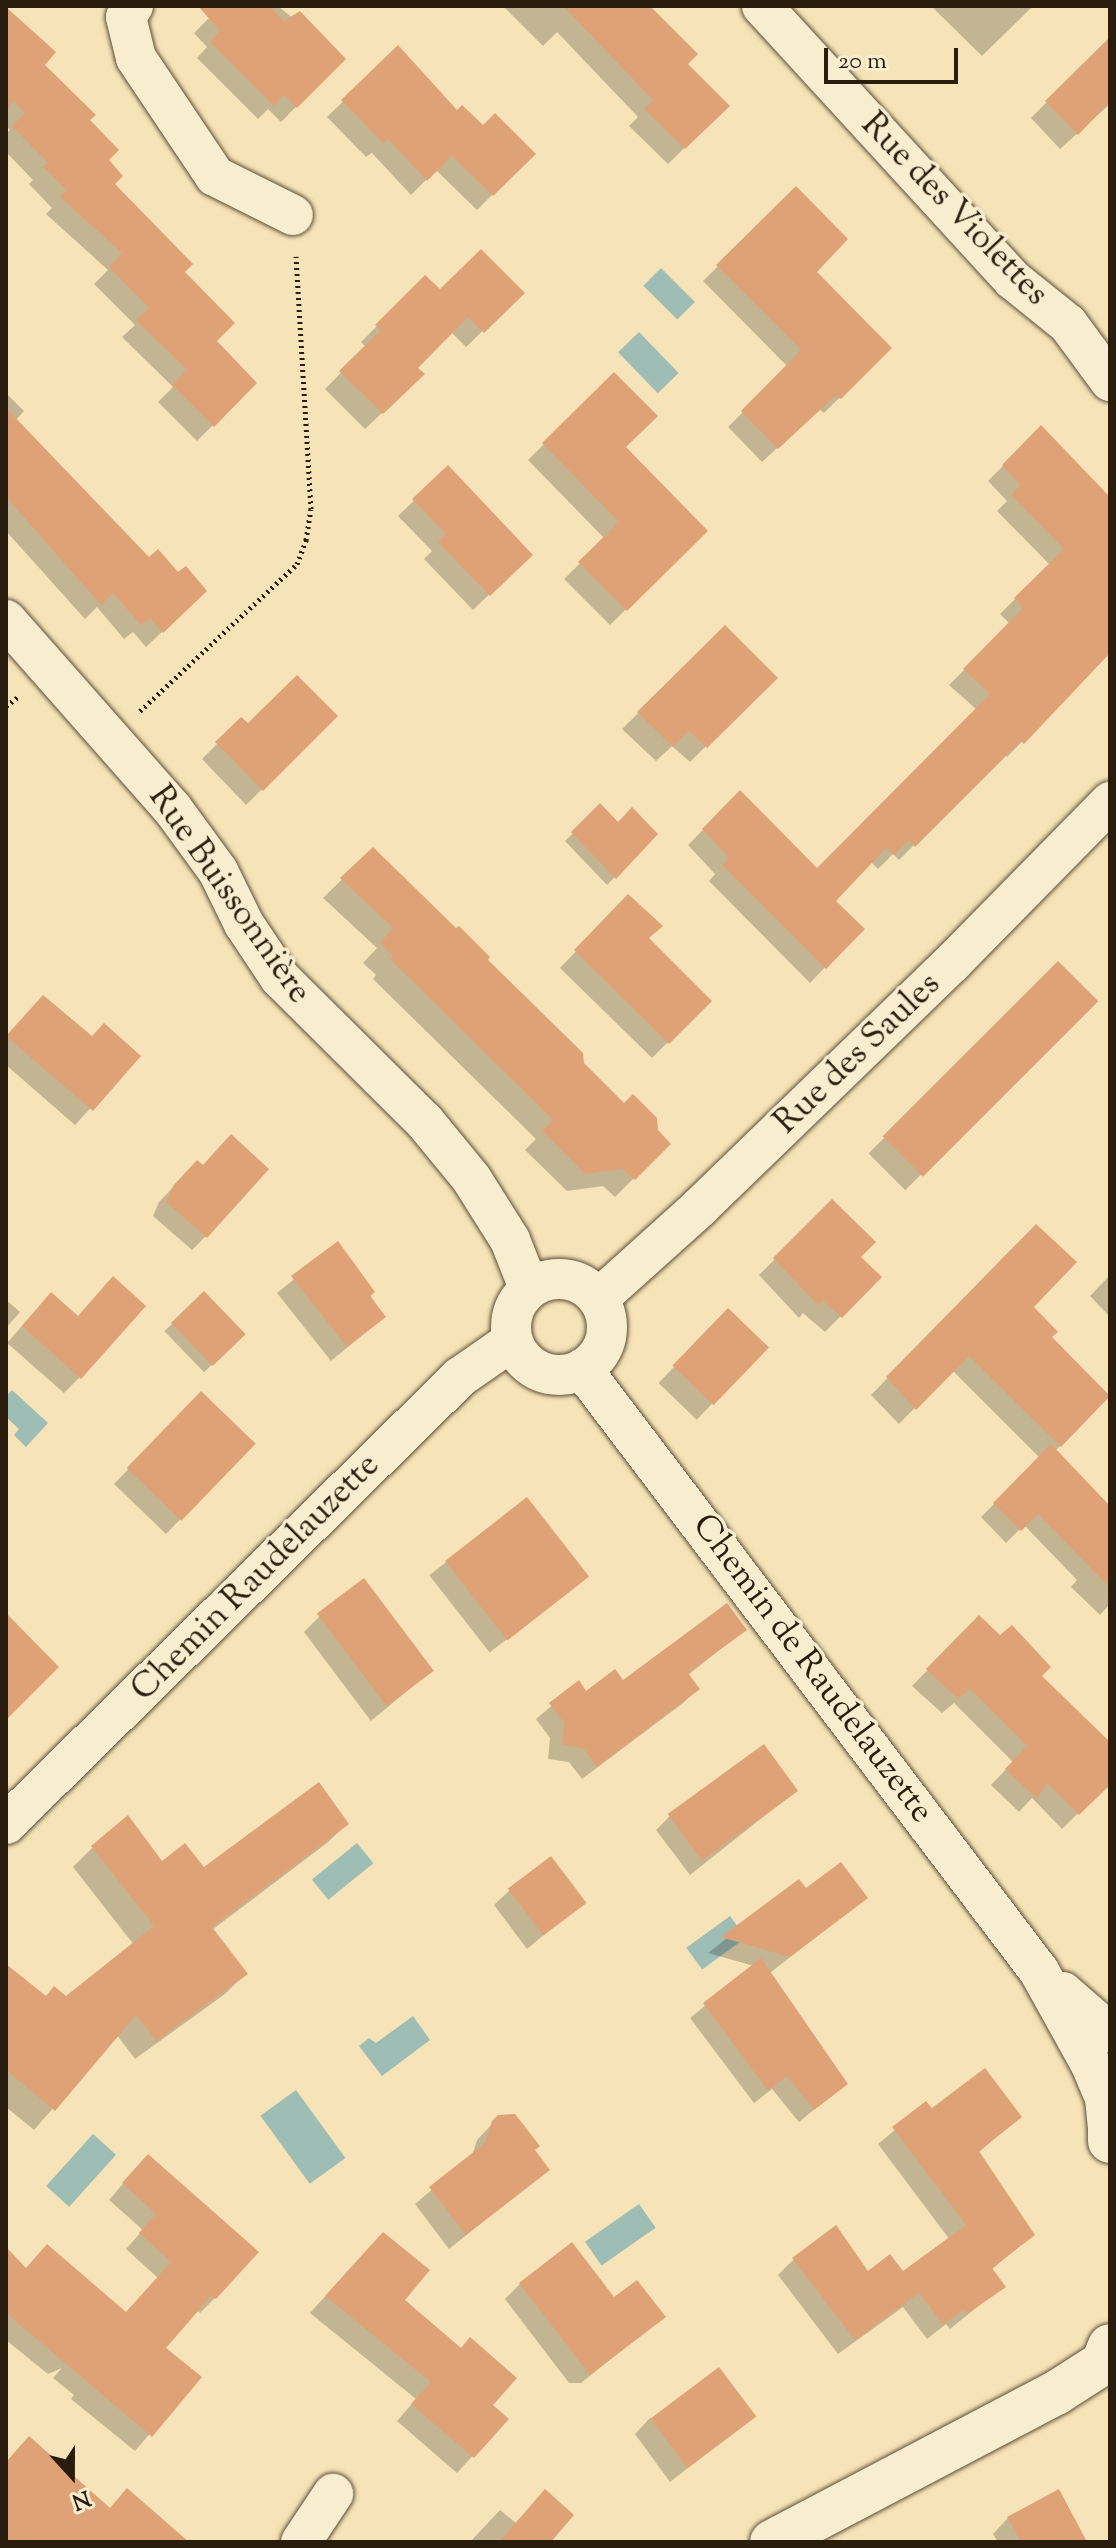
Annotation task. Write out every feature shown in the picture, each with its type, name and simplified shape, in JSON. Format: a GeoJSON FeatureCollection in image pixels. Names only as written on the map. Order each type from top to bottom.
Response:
{"type":"FeatureCollection","features":[{"type":"Feature","properties":{"kind":"street"},"geometry":{"type":"LineString","coordinates":[[133,6],[126,17],[136,58],[215,176],[293,215]]}},
{"type":"Feature","properties":{"kind":"street","name":"Rue des Violettes"},"geometry":{"type":"LineString","coordinates":[[762,6],[1012,279],[1068,324],[1110,381]]}},
{"type":"Feature","properties":{"kind":"street","name":"Rue Buissonnière"},"geometry":{"type":"LineString","coordinates":[[6,620],[172,808],[218,871],[244,924],[280,978],[425,1122],[471,1178],[510,1240],[529,1288]]}},
{"type":"Feature","properties":{"kind":"street","name":"Rue des Saules"},"geometry":{"type":"LineString","coordinates":[[598,1299],[700,1207],[952,963],[1110,802]]}},
{"type":"Feature","properties":{"kind":"street"},"geometry":{"type":"LineString","coordinates":[[551,1279],[571,1280],[585,1286],[598,1299],[605,1314],[605,1341],[595,1358],[582,1369],[562,1375],[540,1371],[524,1359],[512,1341],[514,1308],[529,1288],[551,1279]]}},
{"type":"Feature","properties":{"kind":"street","name":"Chemin Raudelauzette"},"geometry":{"type":"LineString","coordinates":[[6,1824],[460,1377],[512,1341]]}},
{"type":"Feature","properties":{"kind":"street","name":"Chemin de Raudelauzette"},"geometry":{"type":"LineString","coordinates":[[582,1369],[1039,1971],[1091,2065],[1105,2098],[1110,2140]]}},
{"type":"Feature","properties":{"kind":"street","name":"Chemin de Raudelauzette"},"geometry":{"type":"LineString","coordinates":[[1039,1971],[1110,2033]]}},
{"type":"Feature","properties":{"kind":"street"},"geometry":{"type":"LineString","coordinates":[[1110,2112],[1110,2140]]}},
{"type":"Feature","properties":{"kind":"street"},"geometry":{"type":"LineString","coordinates":[[772,2542],[1026,2410],[1108,2361]]}},
{"type":"Feature","properties":{"kind":"street"},"geometry":{"type":"LineString","coordinates":[[301,2542],[333,2494]]}},
{"type":"Feature","properties":{"kind":"path"},"geometry":{"type":"LineString","coordinates":[[112,737],[297,564],[306,540],[311,509],[293,215]]}},
{"type":"Feature","properties":{"kind":"water"},"geometry":{"type":"Polygon","coordinates":[[[661,268],[695,302],[677,320],[643,286],[661,268]]]}},
{"type":"Feature","properties":{"kind":"water"},"geometry":{"type":"Polygon","coordinates":[[[639,332],[679,373],[658,393],[618,352],[639,332]]]}},
{"type":"Feature","properties":{"kind":"water"},"geometry":{"type":"Polygon","coordinates":[[[12,1390],[48,1423],[26,1447],[14,1435],[19,1429],[6,1417],[6,1396],[12,1390]]]}},
{"type":"Feature","properties":{"kind":"water"},"geometry":{"type":"Polygon","coordinates":[[[357,1843],[373,1863],[328,1900],[312,1880],[357,1843]]]}},
{"type":"Feature","properties":{"kind":"water"},"geometry":{"type":"Polygon","coordinates":[[[730,1916],[746,1938],[702,1970],[686,1948],[730,1916]]]}},
{"type":"Feature","properties":{"kind":"water"},"geometry":{"type":"Polygon","coordinates":[[[413,2016],[430,2040],[382,2076],[359,2046],[369,2038],[376,2043],[413,2016]]]}},
{"type":"Feature","properties":{"kind":"water"},"geometry":{"type":"Polygon","coordinates":[[[296,2090],[345,2158],[310,2184],[260,2116],[296,2090]]]}},
{"type":"Feature","properties":{"kind":"water"},"geometry":{"type":"Polygon","coordinates":[[[93,2134],[116,2155],[69,2207],[46,2186],[93,2134]]]}},
{"type":"Feature","properties":{"kind":"water"},"geometry":{"type":"Polygon","coordinates":[[[639,2204],[656,2228],[602,2266],[585,2242],[639,2204]]]}},
{"type":"Feature","properties":{"kind":"building"},"geometry":{"type":"Polygon","coordinates":[[[198,6],[269,6],[284,21],[300,11],[346,59],[297,108],[284,95],[274,106],[210,42],[220,31],[198,6]]]}},
{"type":"Feature","properties":{"kind":"building"},"geometry":{"type":"Polygon","coordinates":[[[563,6],[650,6],[698,54],[688,64],[730,106],[685,149],[644,109],[653,100],[563,6]]]}},
{"type":"Feature","properties":{"kind":"building"},"geometry":{"type":"Polygon","coordinates":[[[6,7],[56,52],[45,65],[96,115],[90,120],[119,150],[109,160],[123,176],[115,184],[193,264],[185,272],[235,323],[217,341],[257,383],[214,427],[172,385],[187,370],[136,320],[149,308],[109,267],[122,253],[60,197],[66,190],[43,167],[48,163],[12,126],[25,113],[13,101],[6,109],[6,7]]]}},
{"type":"Feature","properties":{"kind":"building"},"geometry":{"type":"Polygon","coordinates":[[[1110,37],[1110,102],[1078,135],[1045,101],[1110,37]]]}},
{"type":"Feature","properties":{"kind":"building"},"geometry":{"type":"Polygon","coordinates":[[[398,45],[457,110],[462,105],[483,125],[495,113],[536,154],[493,196],[452,156],[427,181],[388,139],[383,143],[341,100],[398,45]]]}},
{"type":"Feature","properties":{"kind":"building"},"geometry":{"type":"Polygon","coordinates":[[[796,186],[848,239],[817,272],[892,348],[841,399],[835,396],[778,449],[741,411],[801,350],[716,265],[796,186]]]}},
{"type":"Feature","properties":{"kind":"building"},"geometry":{"type":"Polygon","coordinates":[[[481,249],[525,293],[484,333],[468,317],[418,368],[425,374],[383,414],[339,371],[381,330],[375,325],[425,275],[440,289],[481,249]]]}},
{"type":"Feature","properties":{"kind":"building"},"geometry":{"type":"Polygon","coordinates":[[[614,372],[658,416],[626,447],[708,531],[627,611],[578,562],[619,522],[542,443],[614,372]]]}},
{"type":"Feature","properties":{"kind":"building"},"geometry":{"type":"Polygon","coordinates":[[[6,408],[149,557],[158,549],[178,572],[186,566],[207,591],[163,633],[150,618],[141,625],[113,593],[101,605],[6,497],[6,408]]]}},
{"type":"Feature","properties":{"kind":"building"},"geometry":{"type":"Polygon","coordinates":[[[1041,425],[1110,497],[1110,653],[1024,744],[1021,741],[915,847],[909,840],[894,855],[886,848],[836,901],[865,929],[826,969],[722,865],[729,858],[702,829],[740,790],[817,868],[990,694],[963,669],[1023,608],[1014,598],[1064,549],[1011,495],[1020,485],[1002,465],[1041,425]]]}},
{"type":"Feature","properties":{"kind":"building"},"geometry":{"type":"Polygon","coordinates":[[[448,465],[533,555],[490,596],[438,542],[446,534],[412,499],[448,465]]]}},
{"type":"Feature","properties":{"kind":"building"},"geometry":{"type":"Polygon","coordinates":[[[725,625],[778,678],[707,748],[689,731],[673,747],[637,712],[725,625]]]}},
{"type":"Feature","properties":{"kind":"building"},"geometry":{"type":"Polygon","coordinates":[[[297,675],[338,716],[263,791],[215,742],[241,717],[248,723],[297,675]]]}},
{"type":"Feature","properties":{"kind":"building"},"geometry":{"type":"Polygon","coordinates":[[[600,803],[618,822],[632,807],[658,834],[616,879],[571,832],[600,803]]]}},
{"type":"Feature","properties":{"kind":"building"},"geometry":{"type":"Polygon","coordinates":[[[373,847],[490,957],[488,960],[583,1053],[584,1063],[624,1103],[633,1094],[657,1118],[658,1130],[671,1144],[635,1180],[622,1169],[585,1174],[542,1131],[553,1120],[390,959],[393,956],[380,943],[393,928],[340,878],[373,847]]]}},
{"type":"Feature","properties":{"kind":"building"},"geometry":{"type":"Polygon","coordinates":[[[628,894],[663,926],[649,938],[712,1001],[669,1044],[574,950],[628,894]]]}},
{"type":"Feature","properties":{"kind":"building"},"geometry":{"type":"Polygon","coordinates":[[[1058,961],[1098,1001],[923,1177],[883,1136],[1058,961]]]}},
{"type":"Feature","properties":{"kind":"building"},"geometry":{"type":"Polygon","coordinates":[[[43,995],[92,1036],[104,1023],[141,1056],[93,1111],[6,1036],[43,995]]]}},
{"type":"Feature","properties":{"kind":"building"},"geometry":{"type":"Polygon","coordinates":[[[231,1134],[269,1169],[207,1238],[166,1202],[173,1186],[197,1160],[203,1165],[231,1134]]]}},
{"type":"Feature","properties":{"kind":"building"},"geometry":{"type":"Polygon","coordinates":[[[832,1199],[876,1242],[861,1257],[882,1277],[842,1318],[822,1300],[819,1306],[773,1258],[832,1199]]]}},
{"type":"Feature","properties":{"kind":"building"},"geometry":{"type":"Polygon","coordinates":[[[1036,1224],[1077,1262],[1034,1307],[1058,1332],[1052,1337],[1110,1396],[1061,1447],[969,1356],[916,1410],[886,1377],[1036,1224]]]}},
{"type":"Feature","properties":{"kind":"building"},"geometry":{"type":"Polygon","coordinates":[[[338,1241],[375,1292],[370,1296],[386,1317],[347,1347],[291,1276],[338,1241]]]}},
{"type":"Feature","properties":{"kind":"building"},"geometry":{"type":"Polygon","coordinates":[[[113,1276],[146,1306],[81,1379],[22,1326],[51,1292],[78,1316],[113,1276]]]}},
{"type":"Feature","properties":{"kind":"building"},"geometry":{"type":"Polygon","coordinates":[[[204,1291],[246,1334],[213,1366],[171,1323],[204,1291]]]}},
{"type":"Feature","properties":{"kind":"building"},"geometry":{"type":"Polygon","coordinates":[[[728,1308],[769,1348],[713,1405],[672,1366],[728,1308]]]}},
{"type":"Feature","properties":{"kind":"building"},"geometry":{"type":"Polygon","coordinates":[[[201,1391],[256,1444],[181,1521],[127,1468],[201,1391]]]}},
{"type":"Feature","properties":{"kind":"building"},"geometry":{"type":"Polygon","coordinates":[[[1051,1444],[1110,1506],[1110,1588],[1038,1514],[1021,1531],[993,1503],[1051,1444]]]}},
{"type":"Feature","properties":{"kind":"building"},"geometry":{"type":"Polygon","coordinates":[[[527,1497],[589,1577],[507,1641],[445,1561],[527,1497]]]}},
{"type":"Feature","properties":{"kind":"building"},"geometry":{"type":"Polygon","coordinates":[[[364,1578],[434,1671],[387,1706],[317,1614],[364,1578]]]}},
{"type":"Feature","properties":{"kind":"building"},"geometry":{"type":"Polygon","coordinates":[[[727,1603],[747,1630],[688,1673],[700,1689],[597,1767],[583,1748],[562,1745],[564,1723],[549,1703],[579,1680],[586,1691],[615,1669],[623,1680],[727,1603]]]}},
{"type":"Feature","properties":{"kind":"building"},"geometry":{"type":"Polygon","coordinates":[[[6,1613],[59,1667],[6,1720],[6,1613]]]}},
{"type":"Feature","properties":{"kind":"building"},"geometry":{"type":"Polygon","coordinates":[[[979,1615],[1000,1635],[1012,1625],[1051,1667],[1042,1676],[1110,1742],[1110,1785],[1079,1815],[1048,1784],[1036,1798],[1005,1769],[1027,1746],[970,1689],[958,1699],[926,1669],[979,1615]]]}},
{"type":"Feature","properties":{"kind":"building"},"geometry":{"type":"Polygon","coordinates":[[[764,1744],[798,1791],[702,1861],[668,1814],[764,1744]]]}},
{"type":"Feature","properties":{"kind":"building"},"geometry":{"type":"Polygon","coordinates":[[[319,1782],[349,1824],[212,1927],[248,1974],[156,2041],[136,2015],[55,2111],[6,2070],[6,1964],[46,1996],[54,1986],[66,1996],[154,1926],[91,1846],[128,1815],[162,1861],[185,1843],[204,1867],[319,1782]]]}},
{"type":"Feature","properties":{"kind":"building"},"geometry":{"type":"Polygon","coordinates":[[[551,1856],[587,1903],[543,1936],[508,1888],[551,1856]]]}},
{"type":"Feature","properties":{"kind":"building"},"geometry":{"type":"Polygon","coordinates":[[[841,1862],[868,1898],[790,1957],[721,1937],[799,1879],[806,1888],[841,1862]]]}},
{"type":"Feature","properties":{"kind":"building"},"geometry":{"type":"Polygon","coordinates":[[[761,1958],[848,2084],[814,2110],[787,2076],[768,2091],[703,2003],[761,1958]]]}},
{"type":"Feature","properties":{"kind":"building"},"geometry":{"type":"Polygon","coordinates":[[[985,2068],[1022,2117],[979,2151],[1035,2235],[992,2268],[1006,2287],[967,2314],[963,2310],[943,2325],[909,2279],[919,2293],[855,2340],[792,2258],[836,2225],[868,2271],[890,2254],[903,2271],[966,2225],[892,2127],[926,2101],[932,2108],[985,2068]]]}},
{"type":"Feature","properties":{"kind":"building"},"geometry":{"type":"Polygon","coordinates":[[[515,2114],[540,2146],[535,2150],[550,2170],[466,2235],[429,2187],[485,2143],[492,2121],[498,2115],[515,2114]]]}},
{"type":"Feature","properties":{"kind":"building"},"geometry":{"type":"Polygon","coordinates":[[[148,2154],[259,2252],[216,2299],[211,2296],[166,2348],[202,2377],[152,2437],[6,2313],[6,2247],[26,2268],[47,2244],[126,2312],[171,2262],[139,2233],[156,2214],[122,2183],[148,2154]]]}},
{"type":"Feature","properties":{"kind":"building"},"geometry":{"type":"Polygon","coordinates":[[[383,2232],[430,2270],[405,2300],[461,2348],[470,2337],[517,2378],[493,2405],[509,2419],[474,2458],[411,2404],[431,2382],[325,2296],[383,2232]]]}},
{"type":"Feature","properties":{"kind":"building"},"geometry":{"type":"Polygon","coordinates":[[[572,2242],[614,2297],[637,2280],[666,2317],[590,2375],[519,2283],[572,2242]]]}},
{"type":"Feature","properties":{"kind":"building"},"geometry":{"type":"Polygon","coordinates":[[[719,2367],[756,2417],[688,2468],[650,2419],[719,2367]]]}},
{"type":"Feature","properties":{"kind":"building"},"geometry":{"type":"Polygon","coordinates":[[[29,2436],[110,2508],[127,2488],[189,2542],[6,2542],[6,2462],[29,2436]]]}},
{"type":"Feature","properties":{"kind":"building"},"geometry":{"type":"Polygon","coordinates":[[[545,2489],[574,2515],[551,2542],[499,2542],[545,2489]]]}},
{"type":"Feature","properties":{"kind":"building"},"geometry":{"type":"Polygon","coordinates":[[[1059,2489],[1087,2542],[1021,2542],[1007,2517],[1059,2489]]]}}]}
